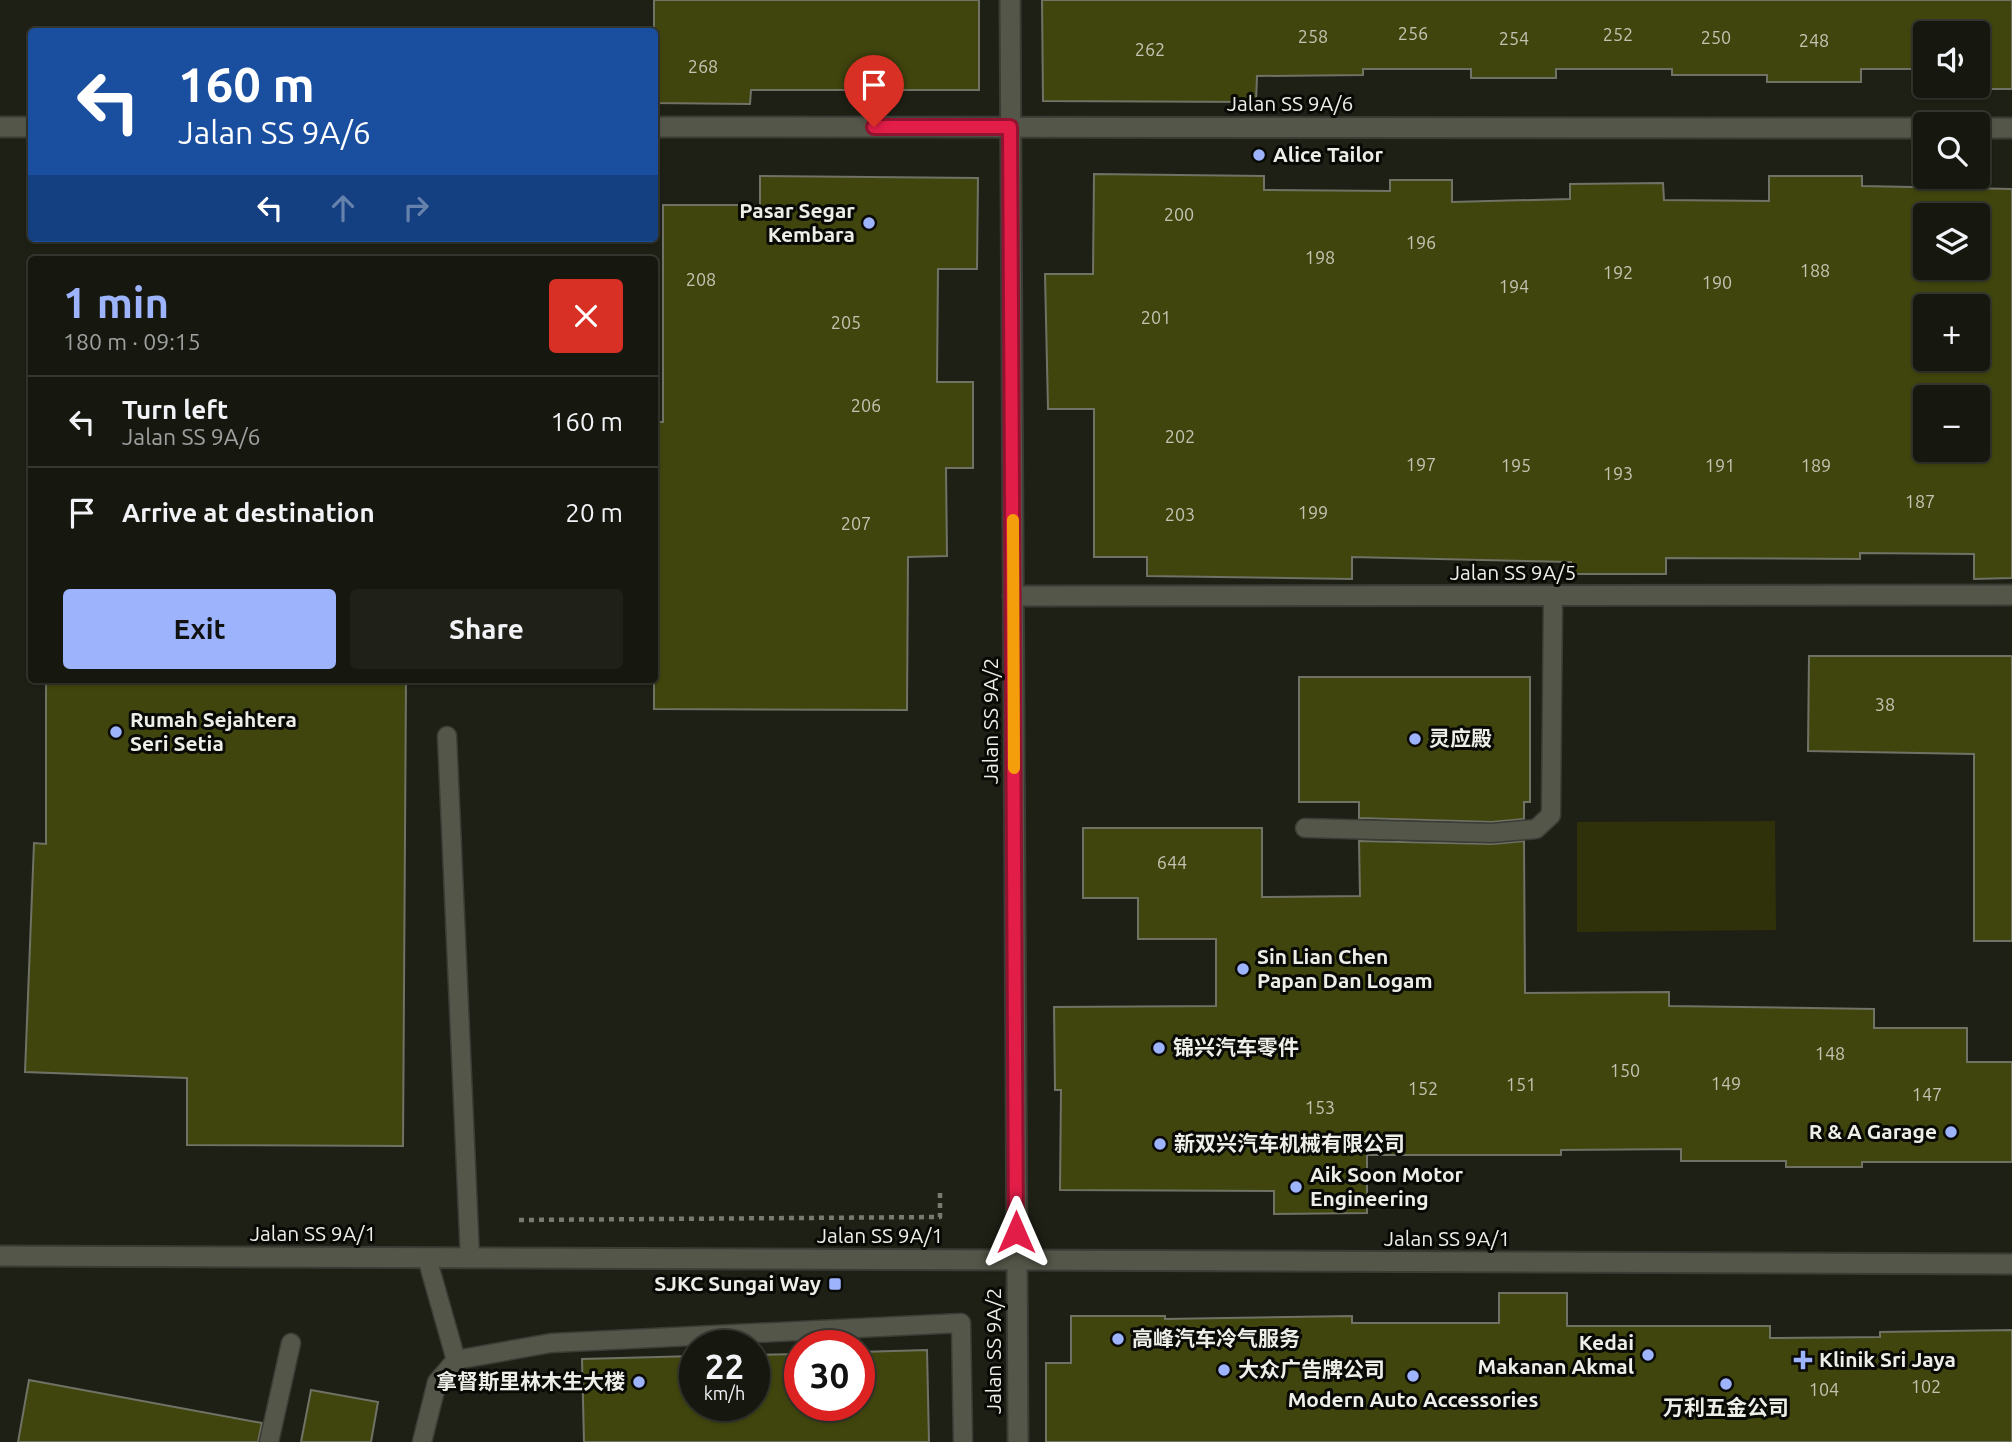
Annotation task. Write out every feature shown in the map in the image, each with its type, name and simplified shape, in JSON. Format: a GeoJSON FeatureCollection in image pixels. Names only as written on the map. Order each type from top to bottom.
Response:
{"type":"FeatureCollection","features":[{"type":"Feature","properties":{"kind":"street","name":"Jalan SS 9A/2"},"geometry":{"type":"LineString","coordinates":[[1010,0],[1018,1442]]}},
{"type":"Feature","properties":{"kind":"street"},"geometry":{"type":"LineString","coordinates":[[0,127],[28,127]]}},
{"type":"Feature","properties":{"kind":"street","name":"Jalan SS 9A/6"},"geometry":{"type":"LineString","coordinates":[[658,127],[1913,128]]}},
{"type":"Feature","properties":{"kind":"street"},"geometry":{"type":"LineString","coordinates":[[1990,128],[2012,128]]}},
{"type":"Feature","properties":{"kind":"street","name":"Jalan SS 9A/5"},"geometry":{"type":"LineString","coordinates":[[1013,596],[2012,596]]}},
{"type":"Feature","properties":{"kind":"street","name":"Jalan SS 9A/1"},"geometry":{"type":"LineString","coordinates":[[0,1256],[2012,1264]]}},
{"type":"Feature","properties":{"kind":"lane"},"geometry":{"type":"LineString","coordinates":[[1305,828],[1492,833],[1536,829],[1551,815],[1553,596]]}},
{"type":"Feature","properties":{"kind":"lane"},"geometry":{"type":"LineString","coordinates":[[447,736],[470,1258]]}},
{"type":"Feature","properties":{"kind":"lane"},"geometry":{"type":"LineString","coordinates":[[427,1258],[456,1360]]}},
{"type":"Feature","properties":{"kind":"lane"},"geometry":{"type":"LineString","coordinates":[[422,1442],[437,1381],[456,1360],[551,1343],[961,1322],[963,1442]]}},
{"type":"Feature","properties":{"kind":"lane"},"geometry":{"type":"LineString","coordinates":[[269,1442],[291,1343]]}},
{"type":"Feature","properties":{"kind":"path"},"geometry":{"type":"LineString","coordinates":[[519,1220],[940,1217],[940,1189]]}},
{"type":"Feature","properties":{"kind":"green space"},"geometry":{"type":"Polygon","coordinates":[[[1775,821],[1776,930],[1577,932],[1577,822],[1775,821]]]}},
{"type":"Feature","properties":{"kind":"building"},"geometry":{"type":"Polygon","coordinates":[[[654,0],[979,0],[979,90],[751,90],[750,104],[658,103],[658,28],[654,28],[654,0]]]}},
{"type":"Feature","properties":{"kind":"building"},"geometry":{"type":"Polygon","coordinates":[[[1042,0],[2012,0],[2012,89],[1990,89],[1990,21],[1913,21],[1913,69],[1861,69],[1861,82],[1767,82],[1767,75],[1672,75],[1672,69],[1556,69],[1556,78],[1471,78],[1471,69],[1363,69],[1363,75],[1257,76],[1256,102],[1043,101],[1042,0]]]}},
{"type":"Feature","properties":{"kind":"building"},"geometry":{"type":"Polygon","coordinates":[[[1094,174],[1264,176],[1264,190],[1390,191],[1390,180],[1452,180],[1452,202],[1570,199],[1570,184],[1663,183],[1664,200],[1769,201],[1769,176],[1862,176],[1862,186],[1913,189],[2012,189],[2012,578],[1974,579],[1974,554],[1860,553],[1860,559],[1666,558],[1666,574],[1571,574],[1571,562],[1352,557],[1352,579],[1147,576],[1147,557],[1094,557],[1094,409],[1048,409],[1045,274],[1093,274],[1094,174]]]}},
{"type":"Feature","properties":{"kind":"building"},"geometry":{"type":"Polygon","coordinates":[[[760,176],[978,178],[977,269],[938,269],[937,382],[973,382],[973,468],[946,468],[947,556],[908,557],[907,710],[654,709],[654,683],[658,683],[658,422],[663,422],[663,205],[760,205],[760,176]]]}},
{"type":"Feature","properties":{"kind":"building"},"geometry":{"type":"Polygon","coordinates":[[[1809,656],[2012,656],[2012,941],[1974,941],[1974,754],[1808,751],[1809,656]]]}},
{"type":"Feature","properties":{"kind":"building","name":"灵应殿"},"geometry":{"type":"Polygon","coordinates":[[[1299,677],[1530,677],[1530,802],[1524,802],[1524,819],[1492,822],[1359,818],[1359,802],[1299,802],[1299,677]]]}},
{"type":"Feature","properties":{"kind":"building"},"geometry":{"type":"Polygon","coordinates":[[[46,683],[406,683],[403,1146],[187,1145],[187,1078],[25,1072],[34,843],[46,844],[46,683]]]}},
{"type":"Feature","properties":{"kind":"building"},"geometry":{"type":"Polygon","coordinates":[[[1083,828],[1262,828],[1262,897],[1360,896],[1359,841],[1492,844],[1524,841],[1525,993],[1669,992],[1669,1006],[1874,1009],[1874,1028],[1967,1028],[1967,1062],[2012,1062],[2012,1162],[1862,1162],[1862,1167],[1786,1167],[1786,1161],[1681,1161],[1681,1149],[1561,1150],[1561,1155],[1367,1155],[1367,1213],[1274,1214],[1274,1191],[1060,1190],[1061,1090],[1055,1090],[1054,1007],[1216,1006],[1216,939],[1138,939],[1138,898],[1083,898],[1083,828]]]}},
{"type":"Feature","properties":{"kind":"building"},"geometry":{"type":"Polygon","coordinates":[[[1499,1293],[1567,1293],[1567,1326],[1770,1326],[1770,1338],[1880,1337],[1880,1332],[2012,1330],[2012,1442],[1046,1442],[1046,1363],[1071,1363],[1071,1316],[1165,1316],[1165,1319],[1352,1316],[1352,1323],[1499,1323],[1499,1293]]]}},
{"type":"Feature","properties":{"kind":"building","name":"拿督斯里林木生大楼"},"geometry":{"type":"Polygon","coordinates":[[[927,1350],[929,1442],[584,1442],[582,1359],[679,1356],[679,1421],[770,1421],[770,1355],[784,1354],[784,1421],[875,1421],[875,1352],[927,1350]]]}},
{"type":"Feature","properties":{"kind":"building"},"geometry":{"type":"Polygon","coordinates":[[[29,1380],[262,1423],[258,1442],[18,1442],[29,1380]]]}},
{"type":"Feature","properties":{"kind":"building"},"geometry":{"type":"Polygon","coordinates":[[[311,1390],[378,1402],[371,1442],[301,1442],[311,1390]]]}},
{"type":"Feature","properties":{"kind":"slow traffic"},"geometry":{"type":"LineString","coordinates":[[1013,520],[1014,768]]}},
{"type":"Feature","properties":{"kind":"place","name":"Alice Tailor"},"geometry":{"type":"Point","coordinates":[1259,155]}},
{"type":"Feature","properties":{"kind":"place","name":"Pasar Segar Kembara"},"geometry":{"type":"Point","coordinates":[869,223]}},
{"type":"Feature","properties":{"kind":"place","name":"Rumah Sejahtera Seri Setia"},"geometry":{"type":"Point","coordinates":[116,732]}},
{"type":"Feature","properties":{"kind":"place","name":"灵应殿"},"geometry":{"type":"Point","coordinates":[1415,739]}},
{"type":"Feature","properties":{"kind":"place","name":"Sin Lian Chen Papan Dan Logam"},"geometry":{"type":"Point","coordinates":[1243,969]}},
{"type":"Feature","properties":{"kind":"place","name":"锦兴汽车零件"},"geometry":{"type":"Point","coordinates":[1159,1048]}},
{"type":"Feature","properties":{"kind":"place","name":"R & A Garage"},"geometry":{"type":"Point","coordinates":[1951,1132]}},
{"type":"Feature","properties":{"kind":"place","name":"新双兴汽车机械有限公司"},"geometry":{"type":"Point","coordinates":[1160,1144]}},
{"type":"Feature","properties":{"kind":"place","name":"Aik Soon Motor Engineering"},"geometry":{"type":"Point","coordinates":[1296,1187]}},
{"type":"Feature","properties":{"kind":"place","name":"SJKC Sungai Way"},"geometry":{"type":"Point","coordinates":[835,1284]}},
{"type":"Feature","properties":{"kind":"place","name":"高峰汽车冷气服务"},"geometry":{"type":"Point","coordinates":[1118,1339]}},
{"type":"Feature","properties":{"kind":"place","name":"Kedai Makanan Akmal"},"geometry":{"type":"Point","coordinates":[1648,1355]}},
{"type":"Feature","properties":{"kind":"place","name":"Klinik Sri Jaya"},"geometry":{"type":"Point","coordinates":[1803,1360]}},
{"type":"Feature","properties":{"kind":"place","name":"大众广告牌公司"},"geometry":{"type":"Point","coordinates":[1224,1370]}},
{"type":"Feature","properties":{"kind":"place","name":"Modern Auto Accessories"},"geometry":{"type":"Point","coordinates":[1413,1376]}},
{"type":"Feature","properties":{"kind":"place","name":"拿督斯里林木生大楼"},"geometry":{"type":"Point","coordinates":[639,1382]}},
{"type":"Feature","properties":{"kind":"place","name":"万利五金公司"},"geometry":{"type":"Point","coordinates":[1726,1384]}},
{"type":"Feature","properties":{"kind":"route"},"geometry":{"type":"LineString","coordinates":[[874,127],[1010,127],[1016,1232]]}}]}
